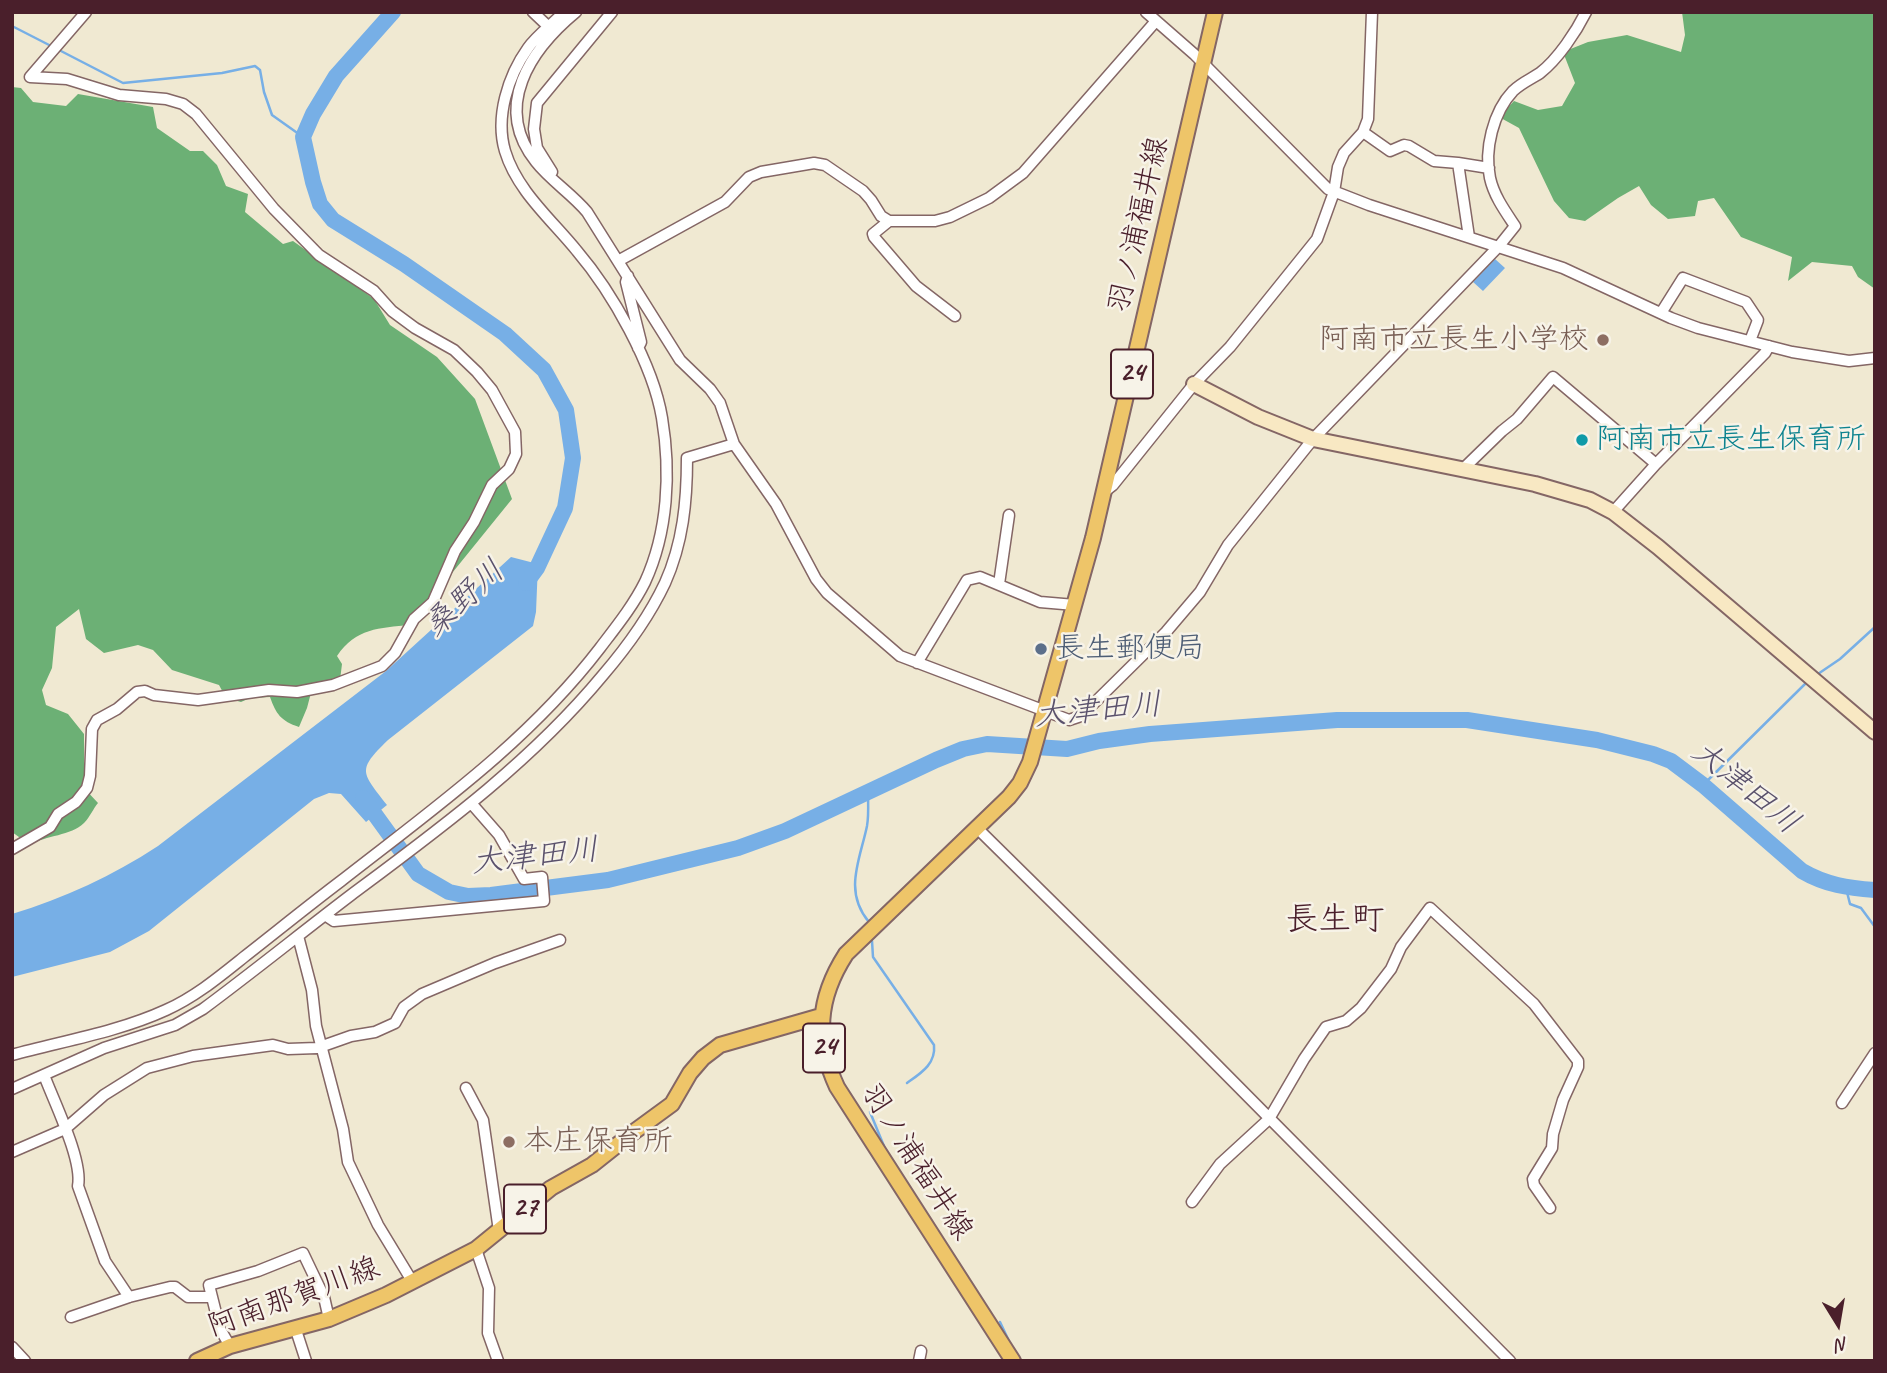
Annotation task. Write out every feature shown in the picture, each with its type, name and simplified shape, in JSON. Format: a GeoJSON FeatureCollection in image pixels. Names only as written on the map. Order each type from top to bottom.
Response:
{"type":"FeatureCollection","features":[{"type":"Feature","properties":{"kind":"main road","name":"羽ノ浦福井線"},"geometry":{"type":"LineString","coordinates":[[1013,1361],[837,1087],[828,1066],[821,1016],[832,975],[846,954],[1014,790],[1030,762],[1104,492],[1215,12]]}},
{"type":"Feature","properties":{"kind":"main road","name":"阿南那賀川線"},"geometry":{"type":"LineString","coordinates":[[197,1361],[230,1346],[329,1319],[476,1249],[551,1188],[592,1166],[672,1104],[690,1073],[720,1045],[821,1016]]}},
{"type":"Feature","properties":{"kind":"street"},"geometry":{"type":"LineString","coordinates":[[12,849],[50,827],[58,814],[76,802],[87,788],[90,776],[92,729],[97,720],[117,709],[136,692],[145,691],[154,695],[198,700],[269,690],[297,692],[333,685],[382,666],[395,653],[414,619],[433,602],[455,551],[474,522],[492,485],[509,468],[516,454],[515,432],[492,390],[477,372],[454,350],[415,328],[392,311],[374,291],[319,255],[298,230],[274,209],[196,114],[183,104],[166,99],[119,95],[67,79],[30,77],[86,12]]}},
{"type":"Feature","properties":{"kind":"street"},"geometry":{"type":"LineString","coordinates":[[533,12],[549,27]]}},
{"type":"Feature","properties":{"kind":"street"},"geometry":{"type":"LineString","coordinates":[[12,1055],[136,1022],[195,995],[444,803],[530,727],[582,672],[625,616],[645,582],[659,544],[667,493],[662,414],[652,381],[608,290],[569,240],[527,194],[505,150],[503,104],[513,74],[529,46],[564,12]]}},
{"type":"Feature","properties":{"kind":"street"},"geometry":{"type":"LineString","coordinates":[[576,12],[549,27],[520,83],[517,103],[519,128],[537,163],[587,212],[680,360],[710,389],[720,403],[734,444],[776,504],[816,579],[827,593],[900,656],[1069,720],[1082,716],[1157,641],[1200,592],[1228,545],[1313,439],[1499,246],[1514,226],[1495,192],[1489,168],[1496,118],[1513,91],[1545,67],[1575,34],[1586,12]]}},
{"type":"Feature","properties":{"kind":"street"},"geometry":{"type":"LineString","coordinates":[[555,179],[537,148],[534,129],[537,103],[612,12]]}},
{"type":"Feature","properties":{"kind":"street"},"geometry":{"type":"LineString","coordinates":[[1146,12],[1194,54],[1328,189],[1369,205],[1563,268],[1698,328],[1769,346],[1849,361],[1872,359],[1875,347]]}},
{"type":"Feature","properties":{"kind":"street"},"geometry":{"type":"LineString","coordinates":[[1104,492],[1194,384],[1230,347],[1317,239],[1334,191],[1338,167],[1344,153],[1363,132],[1369,112],[1372,12]]}},
{"type":"Feature","properties":{"kind":"street"},"geometry":{"type":"LineString","coordinates":[[618,261],[725,202],[749,177],[761,172],[802,165],[825,165],[863,191],[881,216],[889,221],[950,217],[1004,189],[1024,173],[1156,21]]}},
{"type":"Feature","properties":{"kind":"street"},"geometry":{"type":"LineString","coordinates":[[1363,132],[1390,151],[1404,145],[1434,161],[1489,168]]}},
{"type":"Feature","properties":{"kind":"street"},"geometry":{"type":"LineString","coordinates":[[1458,163],[1469,237]]}},
{"type":"Feature","properties":{"kind":"street"},"geometry":{"type":"LineString","coordinates":[[889,221],[873,233],[874,237],[916,286],[955,316]]}},
{"type":"Feature","properties":{"kind":"street"},"geometry":{"type":"LineString","coordinates":[[628,276],[626,282],[641,342],[638,348]]}},
{"type":"Feature","properties":{"kind":"street"},"geometry":{"type":"LineString","coordinates":[[1661,313],[1683,278],[1746,302],[1758,320],[1750,341]]}},
{"type":"Feature","properties":{"kind":"street"},"geometry":{"type":"LineString","coordinates":[[1613,512],[1656,464],[1765,354],[1769,346]]}},
{"type":"Feature","properties":{"kind":"street"},"geometry":{"type":"LineString","coordinates":[[1463,469],[1517,419],[1553,377],[1656,464]]}},
{"type":"Feature","properties":{"kind":"street"},"geometry":{"type":"LineString","coordinates":[[1194,384],[1258,417],[1313,439],[1535,484],[1590,500],[1613,512],[1875,732]]}},
{"type":"Feature","properties":{"kind":"street"},"geometry":{"type":"LineString","coordinates":[[12,1089],[104,1048],[176,1025],[203,1009],[471,803],[547,737],[580,703],[634,636],[665,582],[677,550],[685,514],[687,458],[734,444]]}},
{"type":"Feature","properties":{"kind":"street"},"geometry":{"type":"LineString","coordinates":[[999,584],[1009,515]]}},
{"type":"Feature","properties":{"kind":"street"},"geometry":{"type":"LineString","coordinates":[[917,663],[967,579],[980,577],[1040,602],[1075,605]]}},
{"type":"Feature","properties":{"kind":"street"},"geometry":{"type":"LineString","coordinates":[[325,915],[334,921],[544,901],[541,877],[524,878],[495,828],[471,803]]}},
{"type":"Feature","properties":{"kind":"street"},"geometry":{"type":"LineString","coordinates":[[977,828],[1078,926],[1510,1361]]}},
{"type":"Feature","properties":{"kind":"street"},"geometry":{"type":"LineString","coordinates":[[1192,1202],[1220,1164],[1269,1119],[1326,1027],[1346,1021],[1361,1008],[1391,969],[1401,947],[1430,908],[1534,1004],[1578,1061],[1578,1067],[1563,1100],[1553,1134],[1552,1148],[1533,1179],[1534,1185],[1550,1208]]}},
{"type":"Feature","properties":{"kind":"street"},"geometry":{"type":"LineString","coordinates":[[298,936],[312,990],[316,1026],[343,1129],[348,1162],[378,1225],[412,1281]]}},
{"type":"Feature","properties":{"kind":"street"},"geometry":{"type":"LineString","coordinates":[[12,1152],[65,1129],[104,1095],[147,1068],[193,1056],[273,1045],[288,1049],[322,1047],[351,1035],[375,1032],[396,1023],[404,1007],[422,994],[495,962],[561,940]]}},
{"type":"Feature","properties":{"kind":"street"},"geometry":{"type":"LineString","coordinates":[[1842,1103],[1875,1053]]}},
{"type":"Feature","properties":{"kind":"street"},"geometry":{"type":"LineString","coordinates":[[44,1075],[65,1129],[80,1176],[78,1186],[105,1261],[129,1297]]}},
{"type":"Feature","properties":{"kind":"street"},"geometry":{"type":"LineString","coordinates":[[466,1088],[483,1119],[498,1224],[502,1228]]}},
{"type":"Feature","properties":{"kind":"street"},"geometry":{"type":"LineString","coordinates":[[476,1249],[489,1288],[488,1333],[498,1361]]}},
{"type":"Feature","properties":{"kind":"street"},"geometry":{"type":"LineString","coordinates":[[230,1346],[220,1329],[209,1285],[258,1271],[303,1253],[324,1297],[329,1319]]}},
{"type":"Feature","properties":{"kind":"street"},"geometry":{"type":"LineString","coordinates":[[71,1317],[129,1297],[170,1287],[175,1287],[188,1297],[212,1297]]}},
{"type":"Feature","properties":{"kind":"street"},"geometry":{"type":"LineString","coordinates":[[295,1327],[306,1361]]}},
{"type":"Feature","properties":{"kind":"street"},"geometry":{"type":"LineString","coordinates":[[12,1347],[25,1361]]}},
{"type":"Feature","properties":{"kind":"green space"},"geometry":{"type":"Polygon","coordinates":[[[1682,12],[1875,12],[1875,289],[1858,277],[1852,266],[1812,262],[1788,281],[1792,257],[1741,237],[1714,198],[1698,201],[1695,216],[1668,219],[1651,205],[1639,186],[1585,221],[1569,218],[1554,201],[1519,128],[1499,117],[1514,101],[1538,110],[1562,106],[1575,83],[1563,52],[1588,42],[1627,35],[1681,52],[1685,35],[1682,12]]]}},
{"type":"Feature","properties":{"kind":"green space"},"geometry":{"type":"Polygon","coordinates":[[[12,87],[21,88],[33,102],[66,106],[78,94],[153,107],[157,128],[190,151],[203,151],[217,165],[226,186],[248,194],[245,212],[283,244],[293,241],[374,299],[390,325],[437,357],[475,399],[512,499],[410,625],[369,631],[344,647],[337,656],[342,664],[340,680],[313,685],[299,727],[280,716],[270,697],[250,698],[241,702],[226,698],[219,685],[172,670],[153,650],[138,645],[104,653],[86,639],[79,609],[56,627],[52,668],[42,690],[46,705],[68,714],[84,734],[84,788],[98,803],[79,827],[30,845],[12,832],[12,87]]]}},
{"type":"Feature","properties":{"kind":"water"},"geometry":{"type":"Polygon","coordinates":[[[1495,259],[1505,268],[1483,291],[1473,282],[1495,259]]]}},
{"type":"Feature","properties":{"kind":"water"},"geometry":{"type":"Polygon","coordinates":[[[511,557],[538,564],[533,626],[388,740],[371,759],[367,765],[368,778],[387,805],[366,822],[341,794],[329,793],[314,799],[149,931],[110,952],[12,977],[12,914],[88,885],[158,846],[386,671],[511,557]]]}},
{"type":"Feature","properties":{"kind":"waterway","name":"桑野川"},"geometry":{"type":"LineString","coordinates":[[393,12],[336,76],[313,114],[303,137],[313,182],[320,204],[333,220],[404,264],[505,334],[544,370],[566,410],[573,458],[565,508],[537,568],[526,583]]}},
{"type":"Feature","properties":{"kind":"waterway"},"geometry":{"type":"LineString","coordinates":[[12,26],[53,47]]}},
{"type":"Feature","properties":{"kind":"waterway"},"geometry":{"type":"LineString","coordinates":[[59,50],[123,83],[222,73],[255,66],[260,70],[272,115],[303,137]]}},
{"type":"Feature","properties":{"kind":"waterway"},"geometry":{"type":"LineString","coordinates":[[1815,676],[1840,659],[1875,627]]}},
{"type":"Feature","properties":{"kind":"waterway"},"geometry":{"type":"LineString","coordinates":[[1703,785],[1807,682]]}},
{"type":"Feature","properties":{"kind":"waterway","name":"大津田川"},"geometry":{"type":"LineString","coordinates":[[363,798],[418,874],[449,892],[468,896],[491,895],[608,880],[738,848],[785,831],[936,760],[963,749],[987,744],[1067,749],[1099,741],[1150,734],[1337,720],[1467,720],[1597,740],[1671,761],[1703,785],[1802,871],[1837,885],[1875,890]]}},
{"type":"Feature","properties":{"kind":"waterway"},"geometry":{"type":"LineString","coordinates":[[868,792],[868,822],[855,887],[861,910],[869,922]]}},
{"type":"Feature","properties":{"kind":"waterway"},"geometry":{"type":"LineString","coordinates":[[1846,888],[1850,904],[1861,908],[1875,927]]}},
{"type":"Feature","properties":{"kind":"waterway"},"geometry":{"type":"LineString","coordinates":[[872,941],[873,957],[934,1045],[930,1063],[907,1083]]}},
{"type":"Feature","properties":{"kind":"waterway"},"geometry":{"type":"LineString","coordinates":[[870,1112],[886,1151]]}},
{"type":"Feature","properties":{"kind":"waterway"},"geometry":{"type":"LineString","coordinates":[[1000,1322],[1009,1341]]}},
{"type":"Feature","properties":{"kind":"place","name":"阿南市立長生小学校"},"geometry":{"type":"Point","coordinates":[1603,340]}},
{"type":"Feature","properties":{"kind":"place","name":"阿南市立長生保育所"},"geometry":{"type":"Point","coordinates":[1582,440]}},
{"type":"Feature","properties":{"kind":"place","name":"長生郵便局"},"geometry":{"type":"Point","coordinates":[1041,649]}},
{"type":"Feature","properties":{"kind":"place","name":"本庄保育所"},"geometry":{"type":"Point","coordinates":[509,1142]}},
{"type":"Feature","properties":{"kind":"district","name":"長生町"},"geometry":{"type":"Point","coordinates":[1335,920]}}]}
